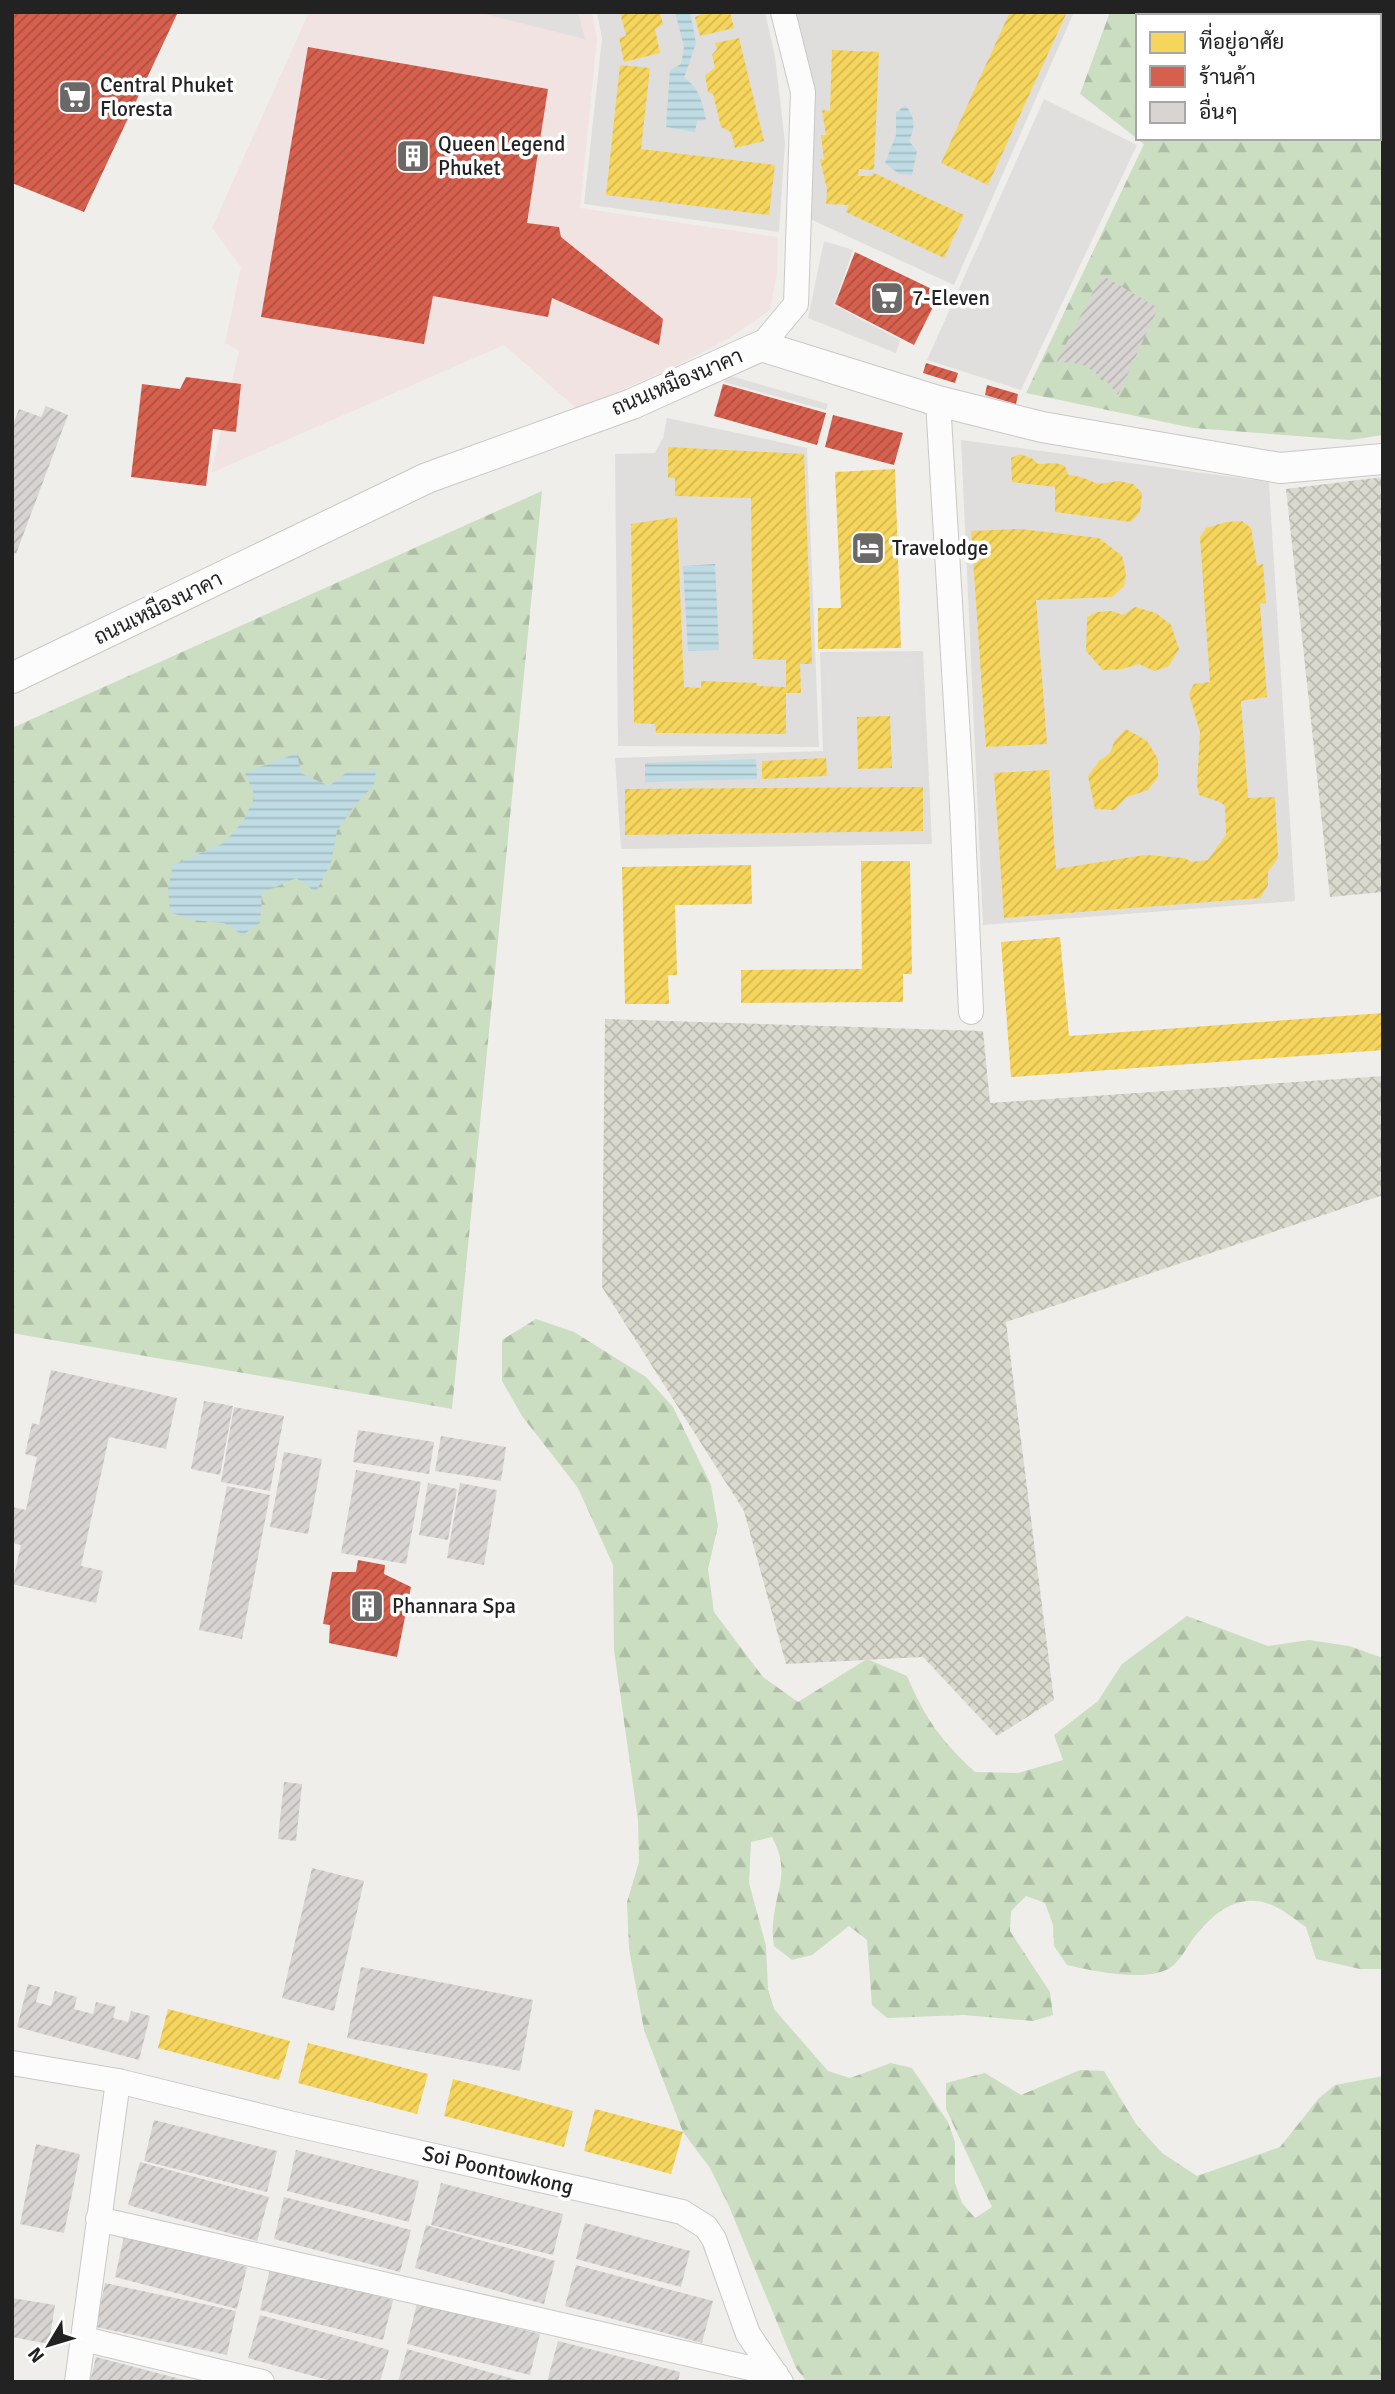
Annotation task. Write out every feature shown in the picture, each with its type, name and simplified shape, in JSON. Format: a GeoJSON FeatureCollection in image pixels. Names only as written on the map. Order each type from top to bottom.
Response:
{"type":"FeatureCollection","features":[{"type":"Feature","properties":{"kind":"street"},"geometry":{"type":"LineString","coordinates":[[761,346],[796,304],[803,92],[783,12]]}},
{"type":"Feature","properties":{"kind":"street","name":"ถนนเหมืองนาคา"},"geometry":{"type":"LineString","coordinates":[[12,678],[427,478],[632,404],[761,346],[938,401],[1042,427],[1280,468],[1383,459]]}},
{"type":"Feature","properties":{"kind":"street"},"geometry":{"type":"LineString","coordinates":[[938,401],[962,805],[971,1012]]}},
{"type":"Feature","properties":{"kind":"street","name":"Soi Poontowkong"},"geometry":{"type":"LineString","coordinates":[[12,2063],[118,2081],[306,2127],[682,2212],[706,2227],[714,2239],[748,2334],[779,2378]]}},
{"type":"Feature","properties":{"kind":"street"},"geometry":{"type":"LineString","coordinates":[[77,2382],[118,2081]]}},
{"type":"Feature","properties":{"kind":"street"},"geometry":{"type":"LineString","coordinates":[[98,2219],[779,2378]]}},
{"type":"Feature","properties":{"kind":"street"},"geometry":{"type":"LineString","coordinates":[[84,2339],[261,2382]]}},
{"type":"Feature","properties":{"kind":"shaded area"},"geometry":{"type":"Polygon","coordinates":[[[309,12],[592,12],[597,39],[580,208],[778,237],[777,274],[770,310],[731,337],[676,366],[577,409],[504,345],[211,473],[239,351],[225,343],[241,267],[212,228],[309,12]]]}},
{"type":"Feature","properties":{"kind":"shaded area"},"geometry":{"type":"Polygon","coordinates":[[[477,12],[578,12],[585,39],[477,12]]]}},
{"type":"Feature","properties":{"kind":"shaded area"},"geometry":{"type":"Polygon","coordinates":[[[597,12],[765,12],[775,56],[785,143],[779,232],[584,204],[602,39],[597,12]]]}},
{"type":"Feature","properties":{"kind":"shaded area"},"geometry":{"type":"Polygon","coordinates":[[[794,12],[1074,12],[954,285],[810,219],[794,12]]]}},
{"type":"Feature","properties":{"kind":"shaded area"},"geometry":{"type":"Polygon","coordinates":[[[1044,99],[1137,145],[1021,390],[927,360],[1044,99]]]}},
{"type":"Feature","properties":{"kind":"shaded area"},"geometry":{"type":"Polygon","coordinates":[[[824,241],[853,250],[834,305],[900,340],[896,353],[808,318],[824,241]]]}},
{"type":"Feature","properties":{"kind":"shaded area"},"geometry":{"type":"Polygon","coordinates":[[[727,375],[828,404],[826,410],[724,382],[727,375]]]}},
{"type":"Feature","properties":{"kind":"shaded area"},"geometry":{"type":"Polygon","coordinates":[[[667,418],[807,448],[819,747],[618,746],[615,454],[655,453],[663,438],[667,418]]]}},
{"type":"Feature","properties":{"kind":"shaded area"},"geometry":{"type":"Polygon","coordinates":[[[961,440],[1269,482],[1295,901],[983,925],[961,440]]]}},
{"type":"Feature","properties":{"kind":"shaded area"},"geometry":{"type":"Polygon","coordinates":[[[1383,477],[1383,892],[1330,897],[1286,489],[1383,477]]]}},
{"type":"Feature","properties":{"kind":"shaded area"},"geometry":{"type":"Polygon","coordinates":[[[923,651],[932,844],[621,849],[615,758],[823,751],[820,652],[923,651]]]}},
{"type":"Feature","properties":{"kind":"shaded area"},"geometry":{"type":"Polygon","coordinates":[[[824,656],[917,657],[924,784],[830,785],[824,656]]]}},
{"type":"Feature","properties":{"kind":"shaded area"},"geometry":{"type":"Polygon","coordinates":[[[605,1019],[983,1031],[990,1103],[1383,1076],[1383,1195],[1006,1322],[1054,1700],[997,1736],[923,1657],[786,1664],[744,1511],[602,1287],[605,1019]]]}},
{"type":"Feature","properties":{"kind":"green space"},"geometry":{"type":"Polygon","coordinates":[[[1110,12],[1383,12],[1383,435],[1350,440],[1193,428],[1026,393],[1144,144],[1139,140],[1381,140],[1381,14],[1136,14],[1136,138],[1080,94],[1110,12]]]}},
{"type":"Feature","properties":{"kind":"green space"},"geometry":{"type":"Polygon","coordinates":[[[542,491],[452,1409],[12,1333],[12,728],[542,491]]]}},
{"type":"Feature","properties":{"kind":"green space"},"geometry":{"type":"Polygon","coordinates":[[[536,1319],[574,1332],[646,1377],[673,1407],[711,1485],[718,1526],[708,1569],[714,1612],[763,1677],[798,1702],[867,1659],[907,1676],[935,1728],[975,1772],[1018,1773],[1063,1760],[1054,1735],[1098,1701],[1122,1664],[1187,1616],[1268,1646],[1309,1640],[1349,1646],[1383,1658],[1383,1969],[1360,1969],[1316,1959],[1306,1927],[1279,1908],[1257,1901],[1235,1904],[1216,1915],[1199,1931],[1175,1964],[1158,1973],[1119,1974],[1067,1965],[1054,1946],[1053,1925],[1045,1903],[1026,1896],[1011,1911],[1010,1931],[1050,1992],[1053,2015],[1033,2021],[964,2015],[887,2018],[872,2005],[867,1940],[849,1926],[812,1955],[792,1960],[774,1946],[773,1927],[781,1880],[781,1861],[772,1837],[751,1842],[749,1883],[766,1946],[768,1989],[774,2009],[828,2071],[850,2078],[891,2063],[912,2068],[948,2122],[955,2142],[955,2183],[962,2203],[975,2218],[992,2207],[946,2109],[946,2083],[985,2073],[1021,2095],[1080,2070],[1104,2071],[1136,2124],[1162,2153],[1197,2176],[1280,2147],[1319,2098],[1335,2085],[1383,2076],[1383,2382],[807,2382],[796,2368],[728,2204],[710,2168],[683,2132],[644,2030],[629,1949],[627,1902],[639,1862],[638,1820],[614,1650],[613,1565],[578,1488],[522,1416],[502,1381],[502,1340],[536,1319]]]}},
{"type":"Feature","properties":{"kind":"water"},"geometry":{"type":"Polygon","coordinates":[[[675,12],[690,12],[696,43],[684,78],[697,91],[706,120],[697,121],[695,132],[666,127],[670,70],[681,64],[684,47],[675,12]]]}},
{"type":"Feature","properties":{"kind":"water"},"geometry":{"type":"Polygon","coordinates":[[[905,105],[913,122],[909,141],[917,151],[912,175],[899,174],[885,163],[896,135],[896,113],[905,105]]]}},
{"type":"Feature","properties":{"kind":"water"},"geometry":{"type":"Polygon","coordinates":[[[715,564],[719,650],[688,651],[683,566],[715,564]]]}},
{"type":"Feature","properties":{"kind":"water"},"geometry":{"type":"Polygon","coordinates":[[[297,753],[301,773],[329,786],[347,772],[376,769],[374,785],[355,805],[337,831],[331,863],[316,892],[296,878],[262,893],[260,923],[243,935],[224,923],[192,920],[170,912],[168,888],[173,865],[224,843],[244,820],[255,796],[245,773],[297,753]]]}},
{"type":"Feature","properties":{"kind":"water"},"geometry":{"type":"Polygon","coordinates":[[[756,759],[757,779],[645,782],[645,763],[756,759]]]}},
{"type":"Feature","properties":{"kind":"building: ที่อยู่อาศัย"},"geometry":{"type":"Polygon","coordinates":[[[620,12],[660,14],[663,24],[655,29],[660,53],[624,62],[619,38],[626,36],[620,12]]]}},
{"type":"Feature","properties":{"kind":"building: ที่อยู่อาศัย"},"geometry":{"type":"Polygon","coordinates":[[[700,12],[730,12],[734,28],[700,36],[695,17],[701,15],[700,12]]]}},
{"type":"Feature","properties":{"kind":"building: ที่อยู่อาศัย"},"geometry":{"type":"Polygon","coordinates":[[[1010,12],[1067,12],[988,185],[941,163],[1010,12]]]}},
{"type":"Feature","properties":{"kind":"building: ที่อยู่อาศัย"},"geometry":{"type":"Polygon","coordinates":[[[739,38],[764,141],[735,148],[731,132],[721,127],[713,94],[708,92],[705,75],[715,68],[712,55],[717,49],[715,43],[739,38]]]}},
{"type":"Feature","properties":{"kind":"building: ที่อยู่อาศัย"},"geometry":{"type":"Polygon","coordinates":[[[832,50],[879,52],[874,170],[859,169],[858,176],[872,176],[874,173],[964,215],[944,258],[846,212],[849,205],[826,204],[827,189],[820,159],[824,160],[821,135],[826,135],[822,110],[830,111],[832,50]]]}},
{"type":"Feature","properties":{"kind":"building: ที่อยู่อาศัย"},"geometry":{"type":"Polygon","coordinates":[[[620,65],[650,68],[641,149],[775,165],[769,215],[606,195],[620,65]]]}},
{"type":"Feature","properties":{"kind":"building: ที่อยู่อาศัย"},"geometry":{"type":"Polygon","coordinates":[[[668,447],[804,454],[812,664],[800,664],[801,693],[786,693],[786,734],[656,733],[655,724],[634,723],[631,524],[677,517],[684,687],[701,688],[701,681],[786,687],[786,660],[753,659],[751,498],[675,496],[675,478],[668,478],[668,447]]]}},
{"type":"Feature","properties":{"kind":"building: ที่อยู่อาศัย"},"geometry":{"type":"Polygon","coordinates":[[[1020,454],[1038,464],[1056,463],[1065,466],[1068,475],[1098,484],[1119,481],[1133,484],[1142,493],[1140,512],[1131,522],[1055,512],[1055,487],[1012,482],[1011,458],[1020,454]]]}},
{"type":"Feature","properties":{"kind":"building: ที่อยู่อาศัย","name":"Travelodge"},"geometry":{"type":"Polygon","coordinates":[[[895,469],[901,648],[818,649],[818,608],[841,608],[835,472],[895,469]]]}},
{"type":"Feature","properties":{"kind":"building: ที่อยู่อาศัย"},"geometry":{"type":"Polygon","coordinates":[[[1242,521],[1251,528],[1257,566],[1263,564],[1266,603],[1260,604],[1267,697],[1241,701],[1248,798],[1275,797],[1278,858],[1268,872],[1268,885],[1260,898],[1004,918],[994,773],[1049,770],[1056,869],[1145,855],[1185,858],[1191,862],[1208,860],[1226,835],[1225,806],[1199,795],[1197,785],[1200,732],[1189,694],[1194,684],[1210,682],[1200,537],[1206,528],[1242,521]]]}},
{"type":"Feature","properties":{"kind":"building: ที่อยู่อาศัย"},"geometry":{"type":"Polygon","coordinates":[[[1020,529],[1099,538],[1122,556],[1126,573],[1124,586],[1112,597],[1036,600],[1047,744],[986,747],[971,531],[1020,529]]]}},
{"type":"Feature","properties":{"kind":"building: ที่อยู่อาศัย"},"geometry":{"type":"Polygon","coordinates":[[[1135,607],[1156,613],[1171,625],[1179,649],[1169,666],[1154,671],[1139,664],[1122,669],[1103,670],[1086,651],[1087,617],[1097,612],[1112,611],[1123,615],[1135,607]]]}},
{"type":"Feature","properties":{"kind":"building: ที่อยู่อาศัย"},"geometry":{"type":"Polygon","coordinates":[[[890,716],[892,768],[858,769],[857,717],[890,716]]]}},
{"type":"Feature","properties":{"kind":"building: ที่อยู่อาศัย"},"geometry":{"type":"Polygon","coordinates":[[[1126,729],[1147,741],[1158,759],[1158,777],[1148,790],[1127,797],[1114,810],[1095,809],[1088,776],[1099,761],[1110,753],[1115,740],[1126,729]]]}},
{"type":"Feature","properties":{"kind":"building: ที่อยู่อาศัย"},"geometry":{"type":"Polygon","coordinates":[[[826,758],[827,776],[762,779],[762,761],[826,758]]]}},
{"type":"Feature","properties":{"kind":"building: ที่อยู่อาศัย"},"geometry":{"type":"Polygon","coordinates":[[[923,787],[923,831],[625,835],[625,789],[923,787]]]}},
{"type":"Feature","properties":{"kind":"building: ที่อยู่อาศัย"},"geometry":{"type":"Polygon","coordinates":[[[861,861],[910,861],[912,974],[903,974],[903,1002],[741,1003],[741,970],[862,969],[861,861]]]}},
{"type":"Feature","properties":{"kind":"building: ที่อยู่อาศัย"},"geometry":{"type":"Polygon","coordinates":[[[751,865],[752,904],[675,905],[677,975],[668,975],[669,1004],[625,1004],[622,867],[751,865]]]}},
{"type":"Feature","properties":{"kind":"building: ที่อยู่อาศัย"},"geometry":{"type":"Polygon","coordinates":[[[1060,937],[1069,1036],[1383,1013],[1383,1050],[1011,1077],[1001,942],[1060,937]]]}},
{"type":"Feature","properties":{"kind":"building: ที่อยู่อาศัย"},"geometry":{"type":"Polygon","coordinates":[[[168,2009],[290,2041],[279,2080],[158,2048],[168,2009]]]}},
{"type":"Feature","properties":{"kind":"building: ที่อยู่อาศัย"},"geometry":{"type":"Polygon","coordinates":[[[308,2043],[428,2074],[417,2114],[298,2083],[308,2043]]]}},
{"type":"Feature","properties":{"kind":"building: ที่อยู่อาศัย"},"geometry":{"type":"Polygon","coordinates":[[[453,2079],[573,2111],[564,2147],[444,2116],[453,2079]]]}},
{"type":"Feature","properties":{"kind":"building: ที่อยู่อาศัย"},"geometry":{"type":"Polygon","coordinates":[[[595,2109],[683,2132],[671,2174],[584,2151],[595,2109]]]}},
{"type":"Feature","properties":{"kind":"building: ร้านค้า","name":"Central Phuket Floresta"},"geometry":{"type":"Polygon","coordinates":[[[12,12],[178,12],[84,212],[12,183],[12,12]]]}},
{"type":"Feature","properties":{"kind":"building: ร้านค้า","name":"Queen Legend Phuket"},"geometry":{"type":"Polygon","coordinates":[[[308,47],[548,89],[527,223],[559,227],[561,237],[663,319],[659,345],[552,298],[548,317],[433,296],[424,344],[261,317],[308,47]]]}},
{"type":"Feature","properties":{"kind":"building: ร้านค้า","name":"7-Eleven"},"geometry":{"type":"Polygon","coordinates":[[[855,252],[940,293],[914,345],[835,304],[855,252]]]}},
{"type":"Feature","properties":{"kind":"building: ร้านค้า"},"geometry":{"type":"Polygon","coordinates":[[[926,363],[958,373],[955,383],[923,373],[926,363]]]}},
{"type":"Feature","properties":{"kind":"building: ร้านค้า"},"geometry":{"type":"Polygon","coordinates":[[[186,377],[241,384],[236,432],[213,429],[206,486],[131,477],[142,384],[180,389],[186,377]]]}},
{"type":"Feature","properties":{"kind":"building: ร้านค้า"},"geometry":{"type":"Polygon","coordinates":[[[723,384],[826,413],[817,445],[714,416],[723,384]]]}},
{"type":"Feature","properties":{"kind":"building: ร้านค้า"},"geometry":{"type":"Polygon","coordinates":[[[987,385],[1018,394],[1016,404],[985,395],[987,385]]]}},
{"type":"Feature","properties":{"kind":"building: ร้านค้า"},"geometry":{"type":"Polygon","coordinates":[[[833,415],[903,433],[894,465],[825,447],[833,415]]]}},
{"type":"Feature","properties":{"kind":"building: ร้านค้า","name":"Phannara Spa"},"geometry":{"type":"Polygon","coordinates":[[[358,1560],[385,1565],[384,1574],[411,1587],[397,1657],[329,1643],[330,1625],[323,1624],[332,1572],[356,1572],[358,1560]]]}},
{"type":"Feature","properties":{"kind":"building: อื่นๆ"},"geometry":{"type":"Polygon","coordinates":[[[1102,275],[1158,308],[1118,395],[1107,382],[1086,366],[1070,362],[1056,363],[1102,275]]]}},
{"type":"Feature","properties":{"kind":"building: อื่นๆ"},"geometry":{"type":"Polygon","coordinates":[[[46,406],[68,415],[16,554],[12,552],[12,427],[19,409],[41,417],[46,406]]]}},
{"type":"Feature","properties":{"kind":"building: อื่นๆ"},"geometry":{"type":"Polygon","coordinates":[[[51,1370],[177,1398],[166,1449],[109,1437],[81,1566],[103,1571],[96,1603],[12,1584],[21,1545],[12,1543],[12,1507],[26,1510],[37,1457],[25,1454],[32,1423],[39,1425],[51,1370]]]}},
{"type":"Feature","properties":{"kind":"building: อื่นๆ"},"geometry":{"type":"Polygon","coordinates":[[[204,1401],[233,1406],[220,1475],[191,1469],[204,1401]]]}},
{"type":"Feature","properties":{"kind":"building: อื่นๆ"},"geometry":{"type":"Polygon","coordinates":[[[234,1407],[284,1416],[270,1491],[221,1482],[234,1407]]]}},
{"type":"Feature","properties":{"kind":"building: อื่นๆ"},"geometry":{"type":"Polygon","coordinates":[[[358,1430],[434,1442],[429,1474],[353,1462],[358,1430]]]}},
{"type":"Feature","properties":{"kind":"building: อื่นๆ"},"geometry":{"type":"Polygon","coordinates":[[[441,1436],[506,1447],[501,1481],[435,1471],[441,1436]]]}},
{"type":"Feature","properties":{"kind":"building: อื่นๆ"},"geometry":{"type":"Polygon","coordinates":[[[284,1452],[322,1459],[308,1534],[270,1527],[284,1452]]]}},
{"type":"Feature","properties":{"kind":"building: อื่นๆ"},"geometry":{"type":"Polygon","coordinates":[[[356,1470],[421,1482],[406,1564],[341,1553],[356,1470]]]}},
{"type":"Feature","properties":{"kind":"building: อื่นๆ"},"geometry":{"type":"Polygon","coordinates":[[[428,1483],[457,1489],[448,1540],[419,1535],[428,1483]]]}},
{"type":"Feature","properties":{"kind":"building: อื่นๆ"},"geometry":{"type":"Polygon","coordinates":[[[460,1483],[497,1490],[484,1565],[447,1558],[460,1483]]]}},
{"type":"Feature","properties":{"kind":"building: อื่นๆ"},"geometry":{"type":"Polygon","coordinates":[[[227,1486],[270,1495],[242,1639],[199,1630],[227,1486]]]}},
{"type":"Feature","properties":{"kind":"building: อื่นๆ"},"geometry":{"type":"Polygon","coordinates":[[[284,1782],[302,1784],[296,1841],[278,1839],[284,1782]]]}},
{"type":"Feature","properties":{"kind":"building: อื่นๆ"},"geometry":{"type":"Polygon","coordinates":[[[312,1868],[364,1881],[334,2011],[282,1998],[312,1868]]]}},
{"type":"Feature","properties":{"kind":"building: อื่นๆ"},"geometry":{"type":"Polygon","coordinates":[[[361,1967],[533,2000],[520,2071],[347,2038],[361,1967]]]}},
{"type":"Feature","properties":{"kind":"building: อื่นๆ"},"geometry":{"type":"Polygon","coordinates":[[[28,1984],[40,1987],[36,2002],[51,2006],[55,1991],[77,1997],[74,2009],[93,2014],[96,2002],[116,2007],[113,2018],[128,2022],[131,2011],[150,2016],[139,2060],[17,2027],[28,1984]]]}},
{"type":"Feature","properties":{"kind":"building: อื่นๆ"},"geometry":{"type":"Polygon","coordinates":[[[154,2120],[277,2151],[267,2192],[144,2161],[154,2120]]]}},
{"type":"Feature","properties":{"kind":"building: อื่นๆ"},"geometry":{"type":"Polygon","coordinates":[[[36,2144],[80,2154],[64,2233],[20,2224],[36,2144]]]}},
{"type":"Feature","properties":{"kind":"building: อื่นๆ"},"geometry":{"type":"Polygon","coordinates":[[[296,2150],[419,2181],[409,2222],[287,2191],[296,2150]]]}},
{"type":"Feature","properties":{"kind":"building: อื่นๆ"},"geometry":{"type":"Polygon","coordinates":[[[140,2162],[269,2197],[257,2241],[128,2205],[140,2162]]]}},
{"type":"Feature","properties":{"kind":"building: อื่นๆ"},"geometry":{"type":"Polygon","coordinates":[[[441,2183],[563,2214],[553,2255],[431,2225],[441,2183]]]}},
{"type":"Feature","properties":{"kind":"building: อื่นๆ"},"geometry":{"type":"Polygon","coordinates":[[[284,2197],[411,2230],[400,2272],[274,2239],[284,2197]]]}},
{"type":"Feature","properties":{"kind":"building: อื่นๆ"},"geometry":{"type":"Polygon","coordinates":[[[585,2223],[690,2251],[681,2287],[576,2259],[585,2223]]]}},
{"type":"Feature","properties":{"kind":"building: อื่นๆ"},"geometry":{"type":"Polygon","coordinates":[[[426,2225],[555,2261],[544,2304],[415,2268],[426,2225]]]}},
{"type":"Feature","properties":{"kind":"building: อื่นๆ"},"geometry":{"type":"Polygon","coordinates":[[[124,2236],[247,2267],[237,2309],[115,2277],[124,2236]]]}},
{"type":"Feature","properties":{"kind":"building: อื่นๆ"},"geometry":{"type":"Polygon","coordinates":[[[576,2265],[713,2301],[702,2343],[565,2306],[576,2265]]]}},
{"type":"Feature","properties":{"kind":"building: อื่นๆ"},"geometry":{"type":"Polygon","coordinates":[[[270,2269],[393,2300],[383,2340],[260,2310],[270,2269]]]}},
{"type":"Feature","properties":{"kind":"building: อื่นๆ"},"geometry":{"type":"Polygon","coordinates":[[[105,2283],[236,2311],[227,2355],[96,2327],[105,2283]]]}},
{"type":"Feature","properties":{"kind":"building: อื่นๆ"},"geometry":{"type":"Polygon","coordinates":[[[12,2298],[55,2305],[49,2344],[12,2337],[12,2298]]]}},
{"type":"Feature","properties":{"kind":"building: อื่นๆ"},"geometry":{"type":"Polygon","coordinates":[[[417,2303],[540,2334],[530,2375],[407,2344],[417,2303]]]}},
{"type":"Feature","properties":{"kind":"building: อื่นๆ"},"geometry":{"type":"Polygon","coordinates":[[[260,2315],[389,2350],[380,2382],[335,2382],[248,2358],[260,2315]]]}},
{"type":"Feature","properties":{"kind":"building: อื่นๆ"},"geometry":{"type":"Polygon","coordinates":[[[558,2341],[680,2372],[678,2382],[547,2382],[558,2341]]]}},
{"type":"Feature","properties":{"kind":"building: อื่นๆ"},"geometry":{"type":"Polygon","coordinates":[[[407,2349],[521,2381],[521,2382],[398,2382],[407,2349]]]}},
{"type":"Feature","properties":{"kind":"building: อื่นๆ"},"geometry":{"type":"Polygon","coordinates":[[[96,2357],[188,2381],[188,2382],[90,2382],[96,2357]]]}},
{"type":"Feature","properties":{"kind":"place","name":"Central Phuket Floresta"},"geometry":{"type":"Point","coordinates":[75,97]}},
{"type":"Feature","properties":{"kind":"place","name":"Queen Legend Phuket"},"geometry":{"type":"Point","coordinates":[413,156]}},
{"type":"Feature","properties":{"kind":"place","name":"7-Eleven"},"geometry":{"type":"Point","coordinates":[887,298]}},
{"type":"Feature","properties":{"kind":"place","name":"Travelodge"},"geometry":{"type":"Point","coordinates":[868,548]}},
{"type":"Feature","properties":{"kind":"place","name":"Phannara Spa"},"geometry":{"type":"Point","coordinates":[367,1606]}}]}
